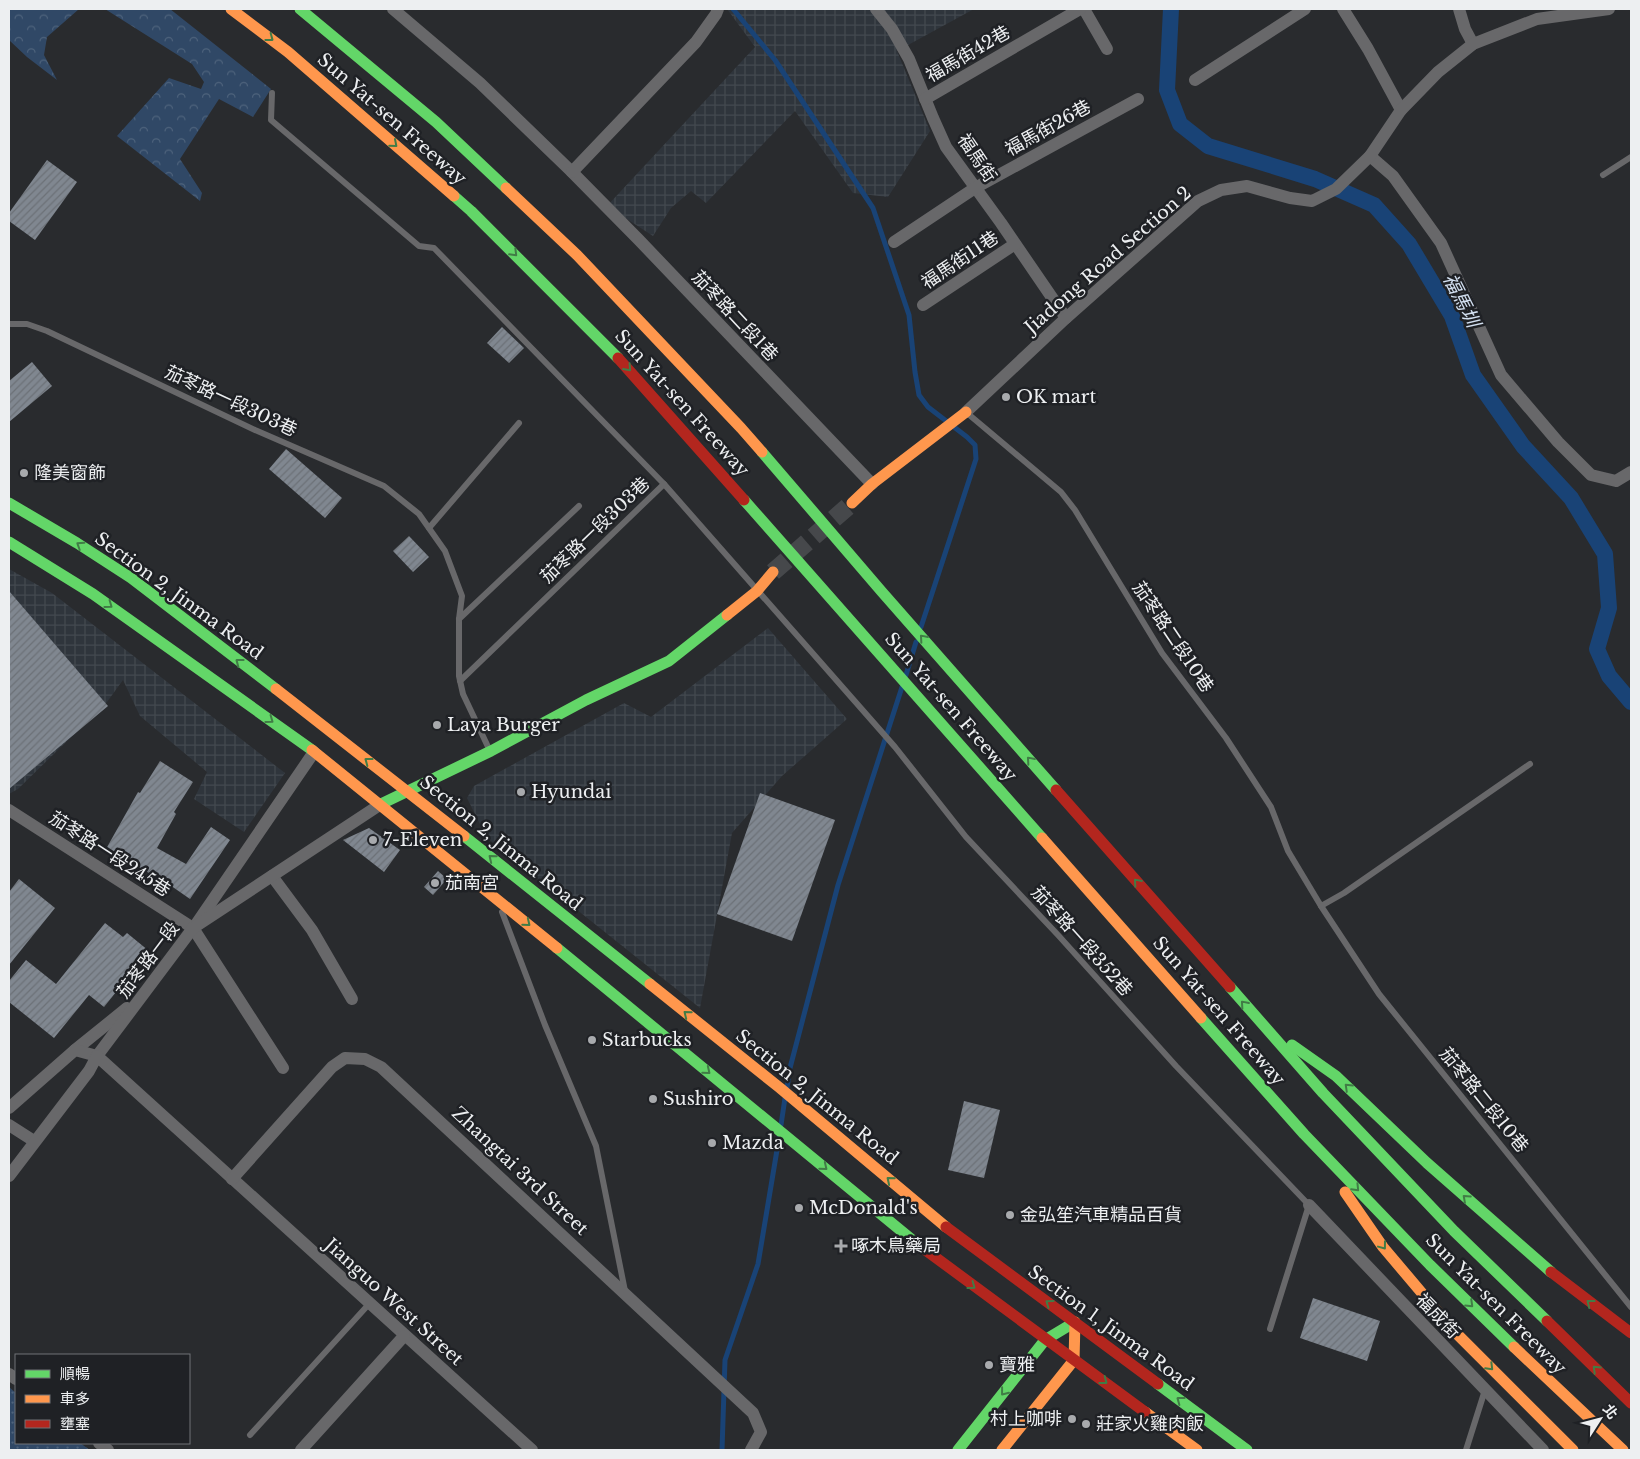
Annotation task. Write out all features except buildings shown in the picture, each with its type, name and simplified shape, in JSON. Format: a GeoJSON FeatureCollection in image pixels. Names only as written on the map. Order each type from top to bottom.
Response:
{"type":"FeatureCollection","features":[{"type":"Feature","properties":{"kind":"main road","name":"Sun Yat-sen Freeway"},"geometry":{"type":"LineString","coordinates":[[231,9],[288,52],[471,211],[616,354],[1304,1134],[1430,1265],[1536,1369],[1623,1450]]}},
{"type":"Feature","properties":{"kind":"main road","name":"Sun Yat-sen Freeway"},"geometry":{"type":"LineString","coordinates":[[300,9],[436,122],[577,255],[741,428],[882,592],[1323,1093],[1454,1231],[1631,1403]]}},
{"type":"Feature","properties":{"kind":"main road","name":"Jiadong Road Section 2"},"geometry":{"type":"LineString","coordinates":[[852,503],[872,484],[961,415]]}},
{"type":"Feature","properties":{"kind":"main road","name":"Section 2, Jinma Road"},"geometry":{"type":"LineString","coordinates":[[9,503],[77,543],[131,578],[407,790],[780,1088],[955,1234]]}},
{"type":"Feature","properties":{"kind":"main road"},"geometry":{"type":"LineString","coordinates":[[9,542],[93,594],[314,752],[381,804],[933,1257],[1197,1450]]}},
{"type":"Feature","properties":{"kind":"main road","name":"茄苳路一段"},"geometry":{"type":"LineString","coordinates":[[381,804],[669,660],[757,591],[773,572]]}},
{"type":"Feature","properties":{"kind":"main road"},"geometry":{"type":"LineString","coordinates":[[1261,1022],[1336,1076],[1427,1163],[1532,1256],[1630,1333]]}},
{"type":"Feature","properties":{"kind":"main road"},"geometry":{"type":"LineString","coordinates":[[1304,1134],[1383,1247],[1454,1331],[1573,1450]]}},
{"type":"Feature","properties":{"kind":"main road","name":"Section 1, Jinma Road"},"geometry":{"type":"LineString","coordinates":[[955,1234],[1247,1450]]}},
{"type":"Feature","properties":{"kind":"main road"},"geometry":{"type":"LineString","coordinates":[[958,1450],[1045,1340],[1075,1322]]}},
{"type":"Feature","properties":{"kind":"main road"},"geometry":{"type":"LineString","coordinates":[[1002,1450],[1074,1360],[1075,1322]]}},
{"type":"Feature","properties":{"kind":"street","name":"茄苳路二段1巷"},"geometry":{"type":"LineString","coordinates":[[393,9],[480,83],[572,172],[640,240],[872,484]]}},
{"type":"Feature","properties":{"kind":"street"},"geometry":{"type":"LineString","coordinates":[[572,172],[696,42],[718,9]]}},
{"type":"Feature","properties":{"kind":"street","name":"福馬街"},"geometry":{"type":"LineString","coordinates":[[876,9],[892,29],[909,59],[946,147],[1066,318]]}},
{"type":"Feature","properties":{"kind":"street"},"geometry":{"type":"LineString","coordinates":[[1082,9],[1108,50]]}},
{"type":"Feature","properties":{"kind":"street","name":"福馬街42巷"},"geometry":{"type":"LineString","coordinates":[[925,99],[1082,9]]}},
{"type":"Feature","properties":{"kind":"street"},"geometry":{"type":"LineString","coordinates":[[1196,80],[1305,9]]}},
{"type":"Feature","properties":{"kind":"street"},"geometry":{"type":"LineString","coordinates":[[1343,9],[1368,49],[1400,110]]}},
{"type":"Feature","properties":{"kind":"street"},"geometry":{"type":"LineString","coordinates":[[1459,9],[1465,29],[1473,44]]}},
{"type":"Feature","properties":{"kind":"street","name":"Jiadong Road Section 2"},"geometry":{"type":"LineString","coordinates":[[961,415],[1066,318],[1198,201],[1221,190],[1247,186],[1290,198],[1312,201],[1336,189],[1366,160],[1400,110],[1438,72],[1473,44],[1537,19],[1609,9]]}},
{"type":"Feature","properties":{"kind":"street","name":"福馬街26巷"},"geometry":{"type":"LineString","coordinates":[[894,242],[975,188],[1138,99]]}},
{"type":"Feature","properties":{"kind":"street"},"geometry":{"type":"LineString","coordinates":[[1366,160],[1393,176],[1441,243],[1501,374],[1558,442],[1592,475],[1616,482],[1631,472]]}},
{"type":"Feature","properties":{"kind":"street","name":"福馬街11巷"},"geometry":{"type":"LineString","coordinates":[[923,305],[1015,244]]}},
{"type":"Feature","properties":{"kind":"street"},"geometry":{"type":"LineString","coordinates":[[283,1068],[193,928],[314,752]]}},
{"type":"Feature","properties":{"kind":"street","name":"茄苳路一段"},"geometry":{"type":"LineString","coordinates":[[9,1176],[89,1071],[97,1056],[144,996],[193,928],[381,804]]}},
{"type":"Feature","properties":{"kind":"street","name":"茄苳路一段245巷"},"geometry":{"type":"LineString","coordinates":[[9,810],[193,928]]}},
{"type":"Feature","properties":{"kind":"street"},"geometry":{"type":"LineString","coordinates":[[272,876],[312,930],[352,999]]}},
{"type":"Feature","properties":{"kind":"street"},"geometry":{"type":"LineString","coordinates":[[9,1108],[74,1050],[144,996]]}},
{"type":"Feature","properties":{"kind":"street"},"geometry":{"type":"LineString","coordinates":[[74,1050],[97,1056]]}},
{"type":"Feature","properties":{"kind":"street","name":"Jianguo West Street"},"geometry":{"type":"LineString","coordinates":[[97,1056],[532,1450]]}},
{"type":"Feature","properties":{"kind":"street","name":"Zhangtai 3rd Street"},"geometry":{"type":"LineString","coordinates":[[232,1179],[332,1066],[346,1058],[365,1059],[381,1067],[753,1413],[761,1432],[751,1450]]}},
{"type":"Feature","properties":{"kind":"street"},"geometry":{"type":"LineString","coordinates":[[9,1125],[34,1141]]}},
{"type":"Feature","properties":{"kind":"street","name":"福成街"},"geometry":{"type":"LineString","coordinates":[[1309,1205],[1543,1450]]}},
{"type":"Feature","properties":{"kind":"street"},"geometry":{"type":"LineString","coordinates":[[301,1450],[404,1336]]}},
{"type":"Feature","properties":{"kind":"lane","name":"茄苳路一段352巷"},"geometry":{"type":"LineString","coordinates":[[272,93],[271,120],[419,246],[434,248],[664,484],[895,747],[966,837],[1058,935],[1176,1066],[1309,1205]]}},
{"type":"Feature","properties":{"kind":"lane"},"geometry":{"type":"LineString","coordinates":[[1603,175],[1631,157]]}},
{"type":"Feature","properties":{"kind":"lane","name":"茄苳路一段303巷"},"geometry":{"type":"LineString","coordinates":[[9,324],[27,324],[47,331],[255,430],[384,486],[419,514],[445,552],[462,596],[459,619],[460,681],[463,694],[490,751]]}},
{"type":"Feature","properties":{"kind":"lane","name":"茄苳路二段10巷"},"geometry":{"type":"LineString","coordinates":[[961,415],[1061,492],[1075,510],[1162,653],[1226,738],[1271,807],[1288,851],[1321,906],[1379,994],[1631,1307]]}},
{"type":"Feature","properties":{"kind":"lane"},"geometry":{"type":"LineString","coordinates":[[429,528],[519,423]]}},
{"type":"Feature","properties":{"kind":"lane","name":"茄苳路一段303巷"},"geometry":{"type":"LineString","coordinates":[[460,681],[664,484]]}},
{"type":"Feature","properties":{"kind":"lane"},"geometry":{"type":"LineString","coordinates":[[459,619],[579,506]]}},
{"type":"Feature","properties":{"kind":"lane"},"geometry":{"type":"LineString","coordinates":[[1321,906],[1344,893],[1530,764]]}},
{"type":"Feature","properties":{"kind":"lane"},"geometry":{"type":"LineString","coordinates":[[497,899],[545,1026],[596,1146],[626,1293]]}},
{"type":"Feature","properties":{"kind":"lane"},"geometry":{"type":"LineString","coordinates":[[1270,1330],[1309,1205]]}},
{"type":"Feature","properties":{"kind":"lane"},"geometry":{"type":"LineString","coordinates":[[250,1435],[369,1304]]}},
{"type":"Feature","properties":{"kind":"lane"},"geometry":{"type":"LineString","coordinates":[[1466,1450],[1485,1390]]}},
{"type":"Feature","properties":{"kind":"shaded area"},"geometry":{"type":"Polygon","coordinates":[[[727,9],[974,9],[897,51],[930,131],[888,197],[853,193],[795,111],[706,203],[691,191],[671,208],[653,236],[607,206],[755,47],[727,9]]]}},
{"type":"Feature","properties":{"kind":"shaded area"},"geometry":{"type":"Polygon","coordinates":[[[9,569],[52,593],[285,773],[244,832],[194,799],[207,772],[140,716],[123,680],[107,702],[18,789],[9,794],[9,569]]]}},
{"type":"Feature","properties":{"kind":"shaded area"},"geometry":{"type":"Polygon","coordinates":[[[768,628],[847,719],[782,776],[732,833],[700,1008],[487,838],[467,798],[474,786],[624,703],[651,717],[768,628]]]}},
{"type":"Feature","properties":{"kind":"green space"},"geometry":{"type":"Polygon","coordinates":[[[9,9],[79,9],[47,37],[44,55],[57,80],[27,57],[9,40],[9,9]]]}},
{"type":"Feature","properties":{"kind":"green space"},"geometry":{"type":"Polygon","coordinates":[[[105,9],[170,9],[271,89],[253,117],[219,99],[180,159],[202,193],[200,201],[117,136],[169,78],[201,89],[204,82],[192,64],[105,9]]]}},
{"type":"Feature","properties":{"kind":"green space"},"geometry":{"type":"Polygon","coordinates":[[[9,1387],[15,1392],[15,1444],[81,1444],[90,1450],[9,1450],[9,1387]]]}},
{"type":"Feature","properties":{"kind":"waterway"},"geometry":{"type":"LineString","coordinates":[[733,9],[775,60],[873,208],[909,315],[919,395],[928,407],[975,445],[976,459],[921,627]]}},
{"type":"Feature","properties":{"kind":"waterway","name":"福馬圳"},"geometry":{"type":"LineString","coordinates":[[1171,9],[1167,90],[1180,124],[1208,146],[1315,179],[1374,205],[1409,244],[1452,316],[1473,375],[1523,446],[1571,498],[1605,554],[1609,608],[1597,649],[1609,676],[1631,702]]}},
{"type":"Feature","properties":{"kind":"waterway"},"geometry":{"type":"LineString","coordinates":[[906,675],[916,642]]}},
{"type":"Feature","properties":{"kind":"waterway"},"geometry":{"type":"LineString","coordinates":[[787,1088],[790,1068],[838,885],[902,687]]}},
{"type":"Feature","properties":{"kind":"waterway"},"geometry":{"type":"LineString","coordinates":[[781,1125],[785,1098]]}},
{"type":"Feature","properties":{"kind":"waterway"},"geometry":{"type":"LineString","coordinates":[[722,1450],[725,1360],[758,1264],[779,1138]]}},
{"type":"Feature","properties":{"kind":"tunnel"},"geometry":{"type":"LineString","coordinates":[[773,572],[852,503]]}},
{"type":"Feature","properties":{"kind":"traffic: fast"},"geometry":{"type":"LineString","coordinates":[[300,9],[436,122],[506,188]]}},
{"type":"Feature","properties":{"kind":"traffic: fast"},"geometry":{"type":"LineString","coordinates":[[454,196],[618,358]]}},
{"type":"Feature","properties":{"kind":"traffic: fast"},"geometry":{"type":"LineString","coordinates":[[762,452],[1056,790]]}},
{"type":"Feature","properties":{"kind":"traffic: fast"},"geometry":{"type":"LineString","coordinates":[[744,500],[1042,838]]}},
{"type":"Feature","properties":{"kind":"traffic: fast"},"geometry":{"type":"LineString","coordinates":[[9,503],[77,543],[131,578],[276,689]]}},
{"type":"Feature","properties":{"kind":"traffic: fast"},"geometry":{"type":"LineString","coordinates":[[9,542],[93,594],[312,750]]}},
{"type":"Feature","properties":{"kind":"traffic: fast"},"geometry":{"type":"LineString","coordinates":[[381,804],[491,751],[586,700],[669,661],[727,615]]}},
{"type":"Feature","properties":{"kind":"traffic: fast"},"geometry":{"type":"LineString","coordinates":[[464,836],[650,984]]}},
{"type":"Feature","properties":{"kind":"traffic: fast"},"geometry":{"type":"LineString","coordinates":[[557,948],[916,1243]]}},
{"type":"Feature","properties":{"kind":"traffic: fast"},"geometry":{"type":"LineString","coordinates":[[1230,987],[1323,1093],[1454,1231],[1547,1321]]}},
{"type":"Feature","properties":{"kind":"traffic: fast"},"geometry":{"type":"LineString","coordinates":[[1201,1018],[1304,1134],[1430,1265],[1514,1347]]}},
{"type":"Feature","properties":{"kind":"traffic: fast"},"geometry":{"type":"LineString","coordinates":[[1292,1045],[1336,1076],[1427,1163],[1551,1272]]}},
{"type":"Feature","properties":{"kind":"traffic: fast"},"geometry":{"type":"LineString","coordinates":[[958,1450],[1045,1340],[1075,1322]]}},
{"type":"Feature","properties":{"kind":"traffic: fast"},"geometry":{"type":"LineString","coordinates":[[1158,1384],[1247,1450]]}},
{"type":"Feature","properties":{"kind":"traffic: slow"},"geometry":{"type":"LineString","coordinates":[[231,9],[288,52],[454,196]]}},
{"type":"Feature","properties":{"kind":"traffic: slow"},"geometry":{"type":"LineString","coordinates":[[506,188],[577,255],[762,452]]}},
{"type":"Feature","properties":{"kind":"traffic: slow"},"geometry":{"type":"LineString","coordinates":[[852,503],[872,484],[966,412]]}},
{"type":"Feature","properties":{"kind":"traffic: slow"},"geometry":{"type":"LineString","coordinates":[[727,615],[757,591],[773,572]]}},
{"type":"Feature","properties":{"kind":"traffic: slow"},"geometry":{"type":"LineString","coordinates":[[276,689],[464,836]]}},
{"type":"Feature","properties":{"kind":"traffic: slow"},"geometry":{"type":"LineString","coordinates":[[312,750],[557,948]]}},
{"type":"Feature","properties":{"kind":"traffic: slow"},"geometry":{"type":"LineString","coordinates":[[1042,838],[1201,1018]]}},
{"type":"Feature","properties":{"kind":"traffic: slow"},"geometry":{"type":"LineString","coordinates":[[650,984],[780,1088],[946,1227]]}},
{"type":"Feature","properties":{"kind":"traffic: slow"},"geometry":{"type":"LineString","coordinates":[[1345,1192],[1383,1247],[1454,1331],[1573,1450]]}},
{"type":"Feature","properties":{"kind":"traffic: slow"},"geometry":{"type":"LineString","coordinates":[[1002,1450],[1074,1360],[1075,1322]]}},
{"type":"Feature","properties":{"kind":"traffic: slow"},"geometry":{"type":"LineString","coordinates":[[1514,1347],[1623,1450]]}},
{"type":"Feature","properties":{"kind":"traffic: slow"},"geometry":{"type":"LineString","coordinates":[[1145,1412],[1197,1450]]}},
{"type":"Feature","properties":{"kind":"traffic: jam"},"geometry":{"type":"LineString","coordinates":[[618,358],[744,500]]}},
{"type":"Feature","properties":{"kind":"traffic: jam"},"geometry":{"type":"LineString","coordinates":[[1056,790],[1230,987]]}},
{"type":"Feature","properties":{"kind":"traffic: jam"},"geometry":{"type":"LineString","coordinates":[[946,1227],[1158,1384]]}},
{"type":"Feature","properties":{"kind":"traffic: jam"},"geometry":{"type":"LineString","coordinates":[[916,1243],[1145,1412]]}},
{"type":"Feature","properties":{"kind":"traffic: jam"},"geometry":{"type":"LineString","coordinates":[[1551,1272],[1631,1333]]}},
{"type":"Feature","properties":{"kind":"traffic: jam"},"geometry":{"type":"LineString","coordinates":[[1547,1321],[1631,1403]]}},
{"type":"Feature","properties":{"kind":"place","name":"OK mart"},"geometry":{"type":"Point","coordinates":[1006,397]}},
{"type":"Feature","properties":{"kind":"place","name":"隆美窗飾"},"geometry":{"type":"Point","coordinates":[24,473]}},
{"type":"Feature","properties":{"kind":"place","name":"Laya Burger"},"geometry":{"type":"Point","coordinates":[437,725]}},
{"type":"Feature","properties":{"kind":"place","name":"Hyundai"},"geometry":{"type":"Point","coordinates":[521,792]}},
{"type":"Feature","properties":{"kind":"place","name":"7-Eleven"},"geometry":{"type":"Point","coordinates":[373,840]}},
{"type":"Feature","properties":{"kind":"place","name":"茄南宮"},"geometry":{"type":"Point","coordinates":[435,883]}},
{"type":"Feature","properties":{"kind":"place","name":"Starbucks"},"geometry":{"type":"Point","coordinates":[592,1040]}},
{"type":"Feature","properties":{"kind":"place","name":"Sushiro"},"geometry":{"type":"Point","coordinates":[653,1099]}},
{"type":"Feature","properties":{"kind":"place","name":"Mazda"},"geometry":{"type":"Point","coordinates":[712,1143]}},
{"type":"Feature","properties":{"kind":"place","name":"McDonald's"},"geometry":{"type":"Point","coordinates":[799,1208]}},
{"type":"Feature","properties":{"kind":"place","name":"金弘笙汽車精品百貨"},"geometry":{"type":"Point","coordinates":[1010,1215]}},
{"type":"Feature","properties":{"kind":"place","name":"啄木鳥藥局"},"geometry":{"type":"Point","coordinates":[841,1246]}},
{"type":"Feature","properties":{"kind":"place","name":"寶雅"},"geometry":{"type":"Point","coordinates":[989,1365]}},
{"type":"Feature","properties":{"kind":"place","name":"村上咖啡"},"geometry":{"type":"Point","coordinates":[1072,1419]}},
{"type":"Feature","properties":{"kind":"place","name":"莊家火雞肉飯"},"geometry":{"type":"Point","coordinates":[1086,1424]}}]}
